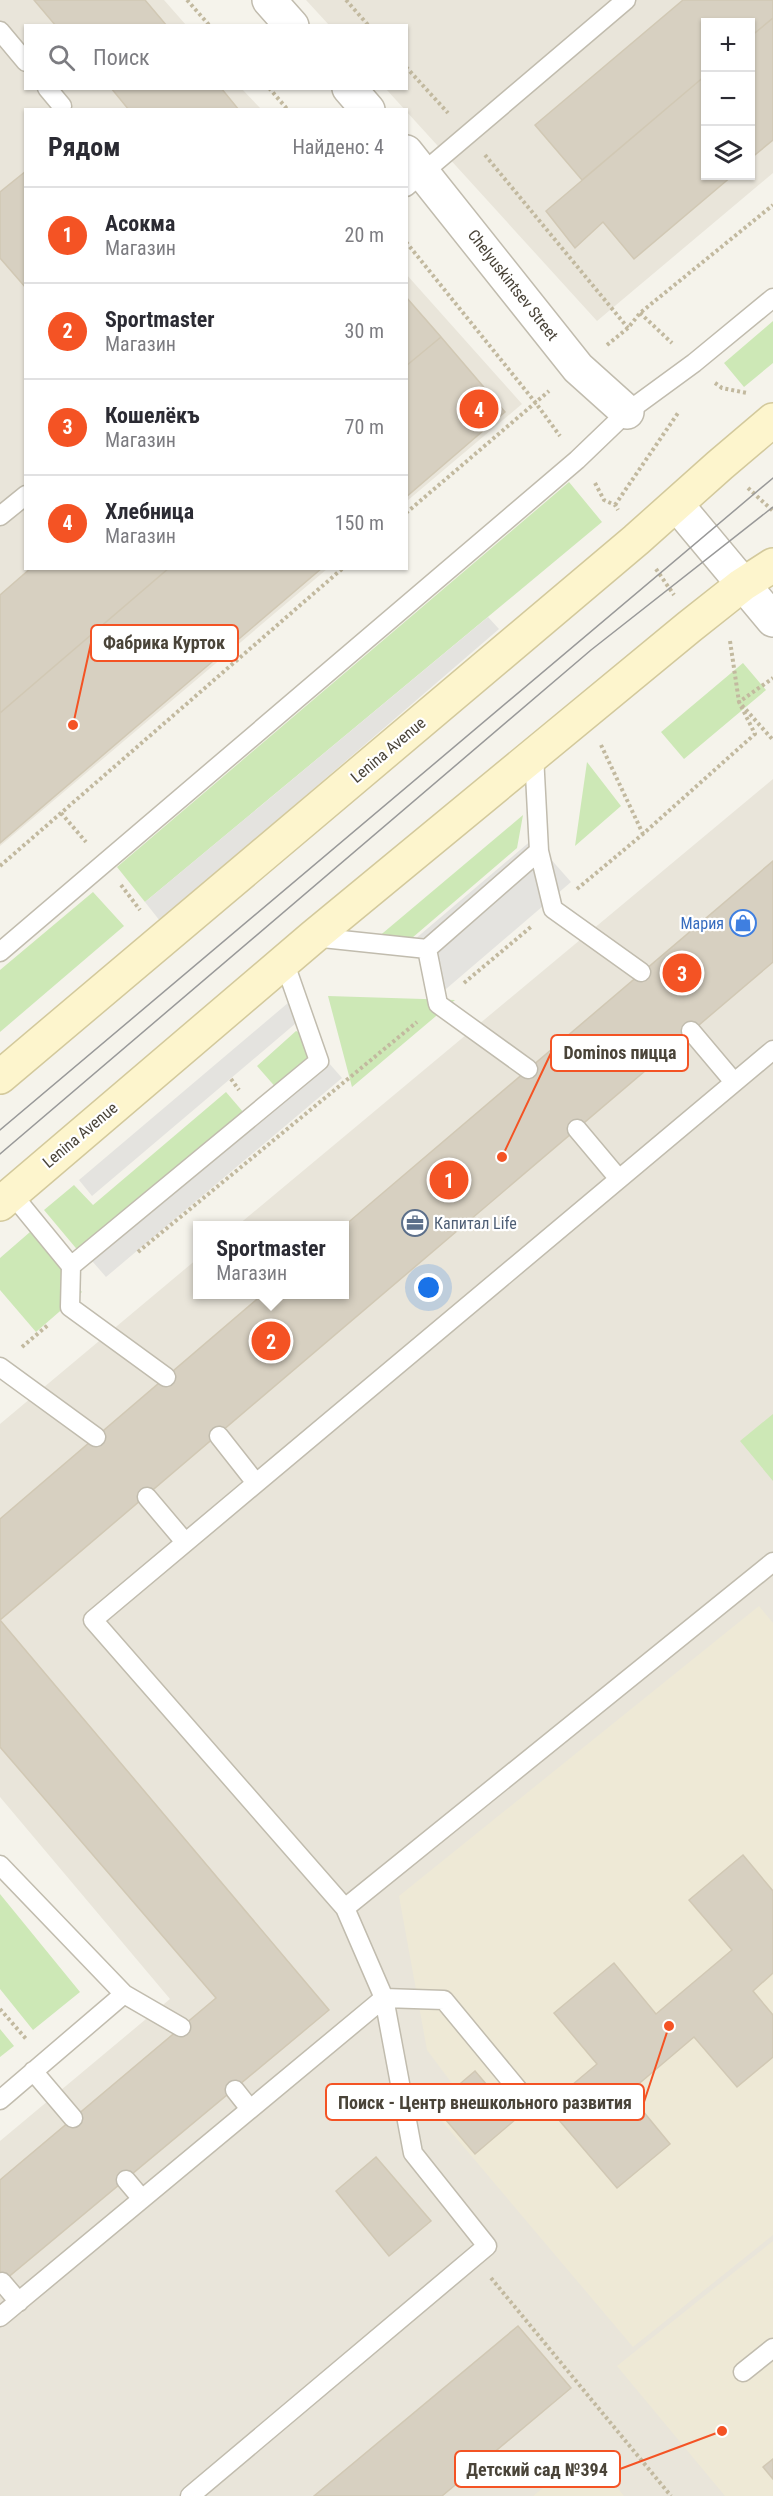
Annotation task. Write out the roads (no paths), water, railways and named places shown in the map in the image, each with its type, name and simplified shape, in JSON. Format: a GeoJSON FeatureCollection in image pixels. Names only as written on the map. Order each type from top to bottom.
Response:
{"type":"FeatureCollection","features":[{"type":"Feature","properties":{"kind":"main road","name":"Lenina Avenue"},"geometry":{"type":"LineString","coordinates":[[0,1077],[677,505],[773,420]]}},
{"type":"Feature","properties":{"kind":"main road","name":"Lenina Avenue"},"geometry":{"type":"LineString","coordinates":[[6,1199],[313,937],[742,585],[773,565]]}},
{"type":"Feature","properties":{"kind":"street"},"geometry":{"type":"LineString","coordinates":[[269,0],[290,24]]}},
{"type":"Feature","properties":{"kind":"street"},"geometry":{"type":"LineString","coordinates":[[351,90],[366,108]]}},
{"type":"Feature","properties":{"kind":"street","name":"Chelyuskintsev Street"},"geometry":{"type":"LineString","coordinates":[[412,170],[578,368],[627,412]]}},
{"type":"Feature","properties":{"kind":"street"},"geometry":{"type":"LineString","coordinates":[[677,505],[773,620]]}},
{"type":"Feature","properties":{"kind":"lane"},"geometry":{"type":"LineString","coordinates":[[412,170],[467,134],[626,0]]}},
{"type":"Feature","properties":{"kind":"lane"},"geometry":{"type":"LineString","coordinates":[[0,31],[24,60]]}},
{"type":"Feature","properties":{"kind":"lane"},"geometry":{"type":"LineString","coordinates":[[49,90],[62,106]]}},
{"type":"Feature","properties":{"kind":"lane"},"geometry":{"type":"LineString","coordinates":[[0,951],[577,460],[627,412],[694,363],[773,298]]}},
{"type":"Feature","properties":{"kind":"lane"},"geometry":{"type":"LineString","coordinates":[[0,516],[24,497]]}},
{"type":"Feature","properties":{"kind":"lane"},"geometry":{"type":"LineString","coordinates":[[534,755],[539,851],[553,909],[641,972]]}},
{"type":"Feature","properties":{"kind":"lane"},"geometry":{"type":"LineString","coordinates":[[313,937],[427,949],[539,851]]}},
{"type":"Feature","properties":{"kind":"lane"},"geometry":{"type":"LineString","coordinates":[[427,949],[438,1004],[528,1069]]}},
{"type":"Feature","properties":{"kind":"lane"},"geometry":{"type":"LineString","coordinates":[[70,1266],[319,1061],[284,961]]}},
{"type":"Feature","properties":{"kind":"lane"},"geometry":{"type":"LineString","coordinates":[[692,1031],[734,1082]]}},
{"type":"Feature","properties":{"kind":"lane"},"geometry":{"type":"LineString","coordinates":[[190,2496],[487,2246],[413,2153],[384,1998],[345,1908],[93,1620],[773,1050]]}},
{"type":"Feature","properties":{"kind":"lane"},"geometry":{"type":"LineString","coordinates":[[577,1129],[619,1179]]}},
{"type":"Feature","properties":{"kind":"lane"},"geometry":{"type":"LineString","coordinates":[[6,1199],[70,1266],[70,1307],[166,1377]]}},
{"type":"Feature","properties":{"kind":"lane"},"geometry":{"type":"LineString","coordinates":[[0,1367],[96,1437]]}},
{"type":"Feature","properties":{"kind":"lane"},"geometry":{"type":"LineString","coordinates":[[219,1436],[256,1483]]}},
{"type":"Feature","properties":{"kind":"lane"},"geometry":{"type":"LineString","coordinates":[[147,1497],[185,1542]]}},
{"type":"Feature","properties":{"kind":"lane"},"geometry":{"type":"LineString","coordinates":[[345,1908],[773,1562]]}},
{"type":"Feature","properties":{"kind":"lane"},"geometry":{"type":"LineString","coordinates":[[0,1865],[124,1994],[181,2027]]}},
{"type":"Feature","properties":{"kind":"lane"},"geometry":{"type":"LineString","coordinates":[[0,2100],[124,1994]]}},
{"type":"Feature","properties":{"kind":"lane"},"geometry":{"type":"LineString","coordinates":[[0,2317],[384,1998],[444,2000],[525,2098]]}},
{"type":"Feature","properties":{"kind":"lane"},"geometry":{"type":"LineString","coordinates":[[39,2067],[73,2118]]}},
{"type":"Feature","properties":{"kind":"lane"},"geometry":{"type":"LineString","coordinates":[[235,2090],[250,2109]]}},
{"type":"Feature","properties":{"kind":"lane"},"geometry":{"type":"LineString","coordinates":[[126,2180],[142,2199]]}},
{"type":"Feature","properties":{"kind":"lane"},"geometry":{"type":"LineString","coordinates":[[2,2282],[19,2302]]}},
{"type":"Feature","properties":{"kind":"lane"},"geometry":{"type":"LineString","coordinates":[[743,2372],[773,2348]]}},
{"type":"Feature","properties":{"kind":"tram line"},"geometry":{"type":"LineString","coordinates":[[0,1130],[773,478]]}},
{"type":"Feature","properties":{"kind":"tram line"},"geometry":{"type":"LineString","coordinates":[[0,1154],[591,650],[773,507]]}},
{"type":"Feature","properties":{"kind":"place","name":"Хлебница"},"geometry":{"type":"Point","coordinates":[479,409]}},
{"type":"Feature","properties":{"kind":"place","name":"Фабрика Курток"},"geometry":{"type":"Point","coordinates":[73,725]}},
{"type":"Feature","properties":{"kind":"place","name":"Мария"},"geometry":{"type":"Point","coordinates":[743,923]}},
{"type":"Feature","properties":{"kind":"place","name":"Кошелёкъ"},"geometry":{"type":"Point","coordinates":[682,973]}},
{"type":"Feature","properties":{"kind":"place","name":"Dominos пицца"},"geometry":{"type":"Point","coordinates":[502,1157]}},
{"type":"Feature","properties":{"kind":"place","name":"Асокма"},"geometry":{"type":"Point","coordinates":[449,1180]}},
{"type":"Feature","properties":{"kind":"place","name":"Капитал Life"},"geometry":{"type":"Point","coordinates":[415,1223]}},
{"type":"Feature","properties":{"kind":"place","name":"Sportmaster"},"geometry":{"type":"Point","coordinates":[271,1341]}},
{"type":"Feature","properties":{"kind":"place","name":"Поиск - Центр внешкольного развития"},"geometry":{"type":"Point","coordinates":[669,2026]}},
{"type":"Feature","properties":{"kind":"place","name":"Детский сад №394"},"geometry":{"type":"Point","coordinates":[722,2431]}}]}
